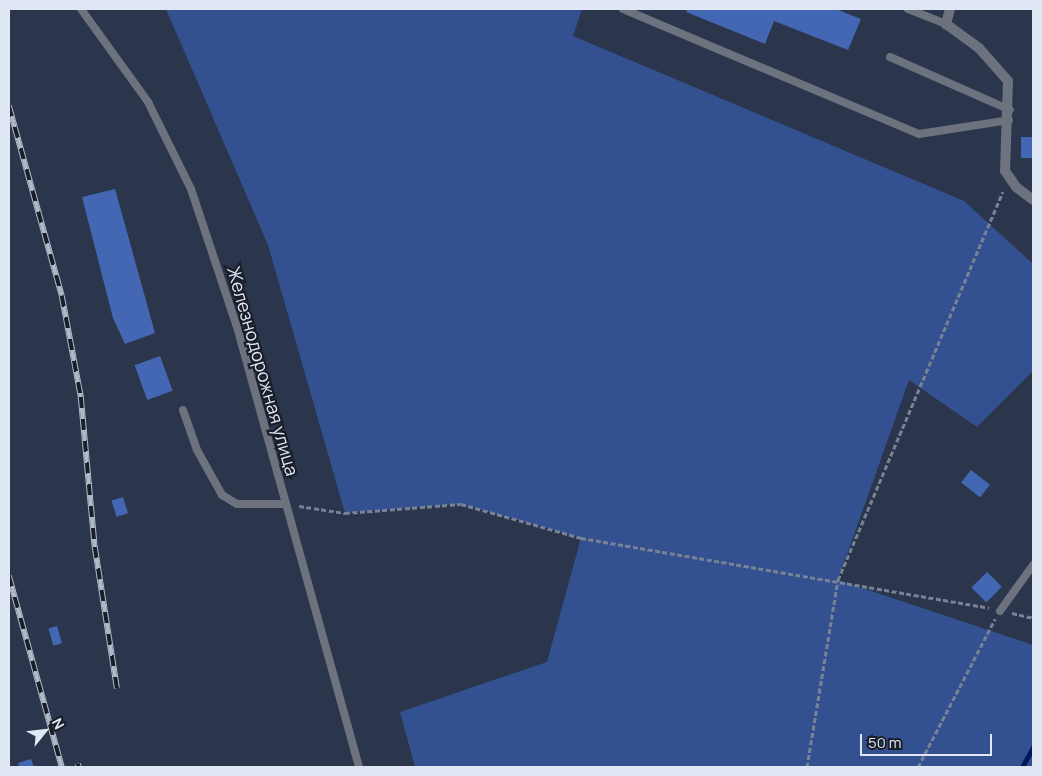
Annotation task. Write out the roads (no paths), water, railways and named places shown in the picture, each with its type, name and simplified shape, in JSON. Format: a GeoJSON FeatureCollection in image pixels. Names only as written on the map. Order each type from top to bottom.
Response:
{"type":"FeatureCollection","features":[{"type":"Feature","properties":{"kind":"street"},"geometry":{"type":"LineString","coordinates":[[950,9],[946,24],[1003,73],[1009,115],[1008,179],[1033,200]]}},
{"type":"Feature","properties":{"kind":"lane","name":"Железнодорожная улица"},"geometry":{"type":"LineString","coordinates":[[81,9],[148,102],[191,189],[237,327],[359,767]]}},
{"type":"Feature","properties":{"kind":"lane"},"geometry":{"type":"LineString","coordinates":[[623,9],[919,134],[1009,115]]}},
{"type":"Feature","properties":{"kind":"lane"},"geometry":{"type":"LineString","coordinates":[[908,9],[946,24]]}},
{"type":"Feature","properties":{"kind":"lane"},"geometry":{"type":"LineString","coordinates":[[890,57],[1009,115]]}},
{"type":"Feature","properties":{"kind":"lane"},"geometry":{"type":"LineString","coordinates":[[183,410],[197,450],[222,495],[237,504],[286,504]]}},
{"type":"Feature","properties":{"kind":"lane"},"geometry":{"type":"LineString","coordinates":[[1000,611],[1033,565]]}},
{"type":"Feature","properties":{"kind":"waterway"},"geometry":{"type":"LineString","coordinates":[[1022,767],[1033,747]]}},
{"type":"Feature","properties":{"kind":"railway"},"geometry":{"type":"LineString","coordinates":[[9,106],[62,296],[81,397],[95,547],[117,688]]}},
{"type":"Feature","properties":{"kind":"railway"},"geometry":{"type":"LineString","coordinates":[[9,576],[62,767]]}}]}
